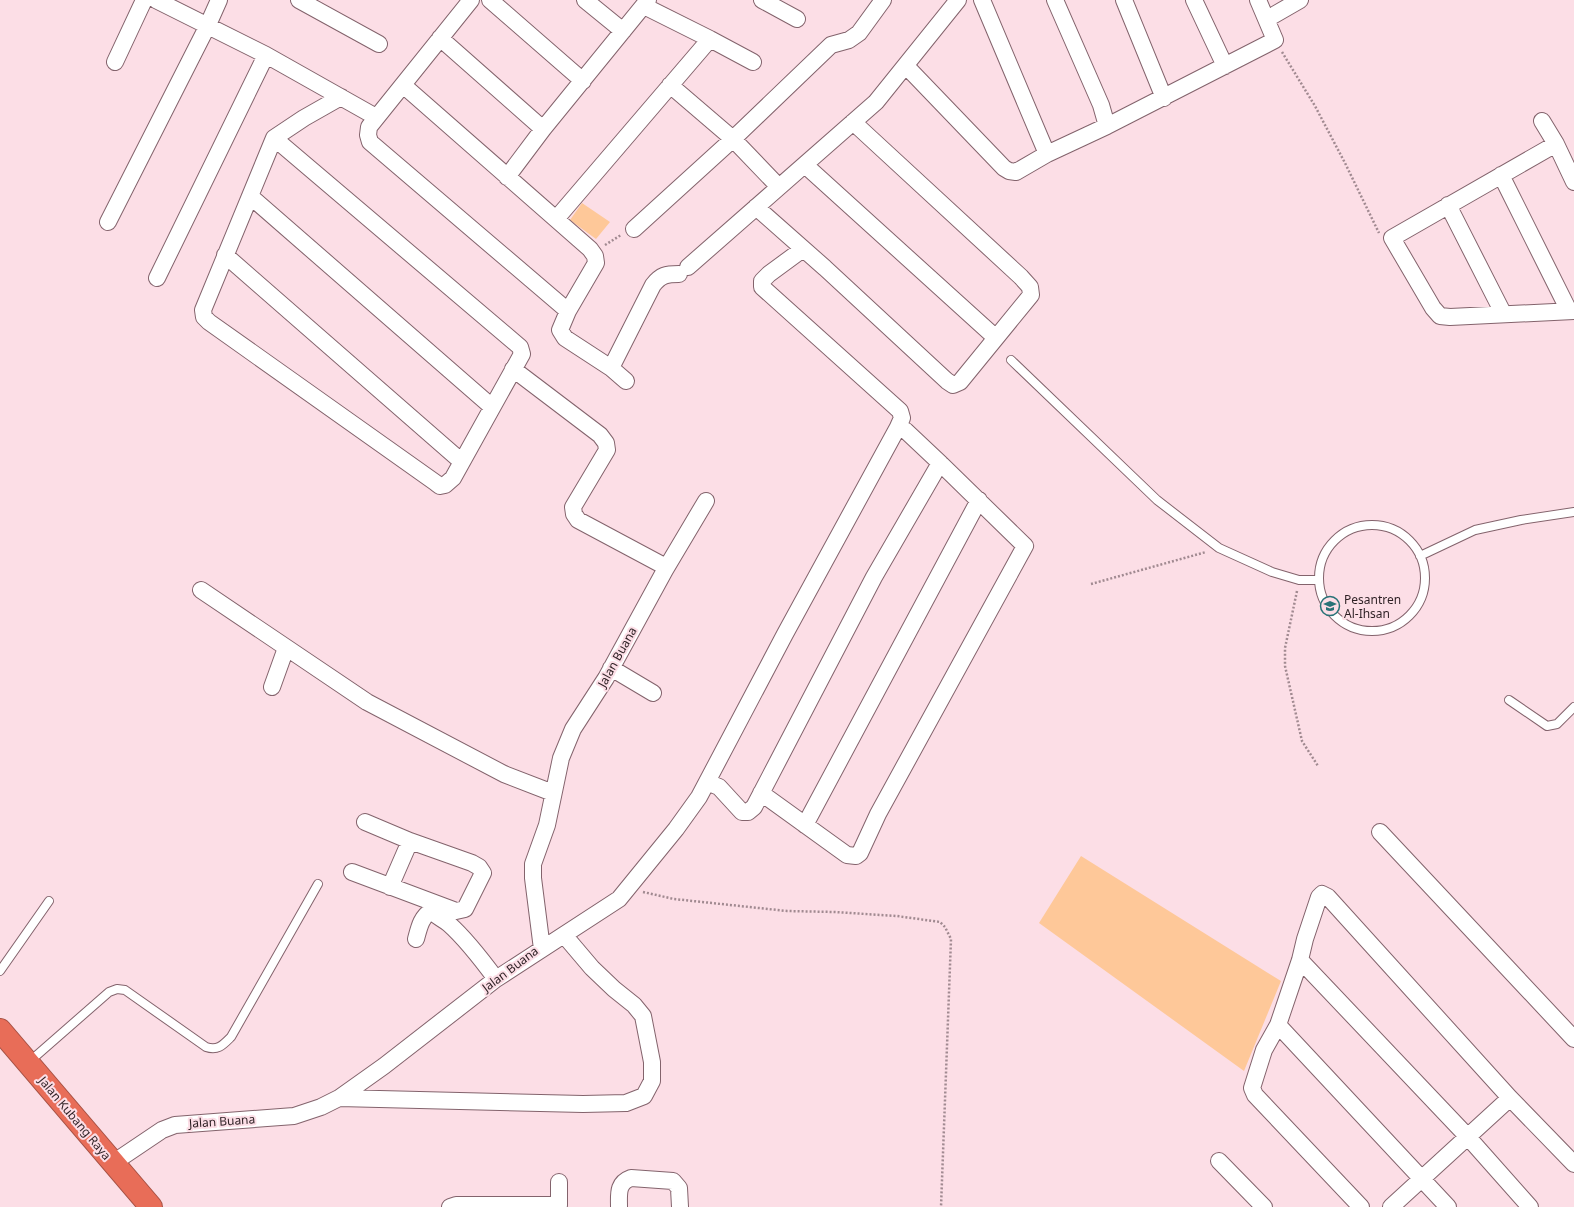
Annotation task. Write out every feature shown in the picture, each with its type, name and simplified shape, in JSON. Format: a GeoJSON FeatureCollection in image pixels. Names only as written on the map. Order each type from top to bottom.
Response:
{"type":"FeatureCollection","features":[{"type":"Feature","properties":{"kind":"highway","name":"Jalan Kubang Raya"},"geometry":{"type":"LineString","coordinates":[[0,1030],[151,1207]]}},
{"type":"Feature","properties":{"kind":"street"},"geometry":{"type":"LineString","coordinates":[[115,62],[144,0]]}},
{"type":"Feature","properties":{"kind":"street"},"geometry":{"type":"LineString","coordinates":[[156,0],[207,27],[266,55],[376,117]]}},
{"type":"Feature","properties":{"kind":"street"},"geometry":{"type":"LineString","coordinates":[[108,222],[207,27],[219,0]]}},
{"type":"Feature","properties":{"kind":"street"},"geometry":{"type":"LineString","coordinates":[[299,0],[379,44]]}},
{"type":"Feature","properties":{"kind":"street"},"geometry":{"type":"LineString","coordinates":[[471,0],[376,117],[369,127],[368,135],[370,142],[568,311]]}},
{"type":"Feature","properties":{"kind":"street"},"geometry":{"type":"LineString","coordinates":[[490,0],[583,81]]}},
{"type":"Feature","properties":{"kind":"street"},"geometry":{"type":"LineString","coordinates":[[585,0],[623,32]]}},
{"type":"Feature","properties":{"kind":"street"},"geometry":{"type":"LineString","coordinates":[[762,0],[797,19]]}},
{"type":"Feature","properties":{"kind":"street"},"geometry":{"type":"LineString","coordinates":[[634,229],[733,139],[831,45],[849,40],[859,33],[883,0]]}},
{"type":"Feature","properties":{"kind":"street"},"geometry":{"type":"LineString","coordinates":[[611,368],[653,285],[660,277],[683,270],[876,102],[958,0]]}},
{"type":"Feature","properties":{"kind":"street"},"geometry":{"type":"LineString","coordinates":[[982,0],[1047,154]]}},
{"type":"Feature","properties":{"kind":"street"},"geometry":{"type":"LineString","coordinates":[[1055,0],[1101,105],[1107,126]]}},
{"type":"Feature","properties":{"kind":"street"},"geometry":{"type":"LineString","coordinates":[[1124,0],[1164,98]]}},
{"type":"Feature","properties":{"kind":"street"},"geometry":{"type":"LineString","coordinates":[[1194,0],[1225,66]]}},
{"type":"Feature","properties":{"kind":"street"},"geometry":{"type":"LineString","coordinates":[[906,66],[1004,168],[1009,171],[1016,172],[1047,154],[1164,98],[1275,40],[1258,0]]}},
{"type":"Feature","properties":{"kind":"street"},"geometry":{"type":"LineString","coordinates":[[1267,19],[1300,0]]}},
{"type":"Feature","properties":{"kind":"street"},"geometry":{"type":"LineString","coordinates":[[507,177],[543,129],[646,3],[753,62]]}},
{"type":"Feature","properties":{"kind":"street"},"geometry":{"type":"LineString","coordinates":[[440,38],[543,129]]}},
{"type":"Feature","properties":{"kind":"street"},"geometry":{"type":"LineString","coordinates":[[556,219],[710,39]]}},
{"type":"Feature","properties":{"kind":"street"},"geometry":{"type":"LineString","coordinates":[[157,278],[266,55]]}},
{"type":"Feature","properties":{"kind":"street"},"geometry":{"type":"LineString","coordinates":[[403,85],[556,219],[595,256],[596,263],[568,311],[560,330],[565,338],[611,368],[626,381]]}},
{"type":"Feature","properties":{"kind":"street"},"geometry":{"type":"LineString","coordinates":[[670,85],[733,139],[779,187]]}},
{"type":"Feature","properties":{"kind":"street"},"geometry":{"type":"LineString","coordinates":[[274,138],[520,347],[522,354],[453,478],[445,485],[440,486],[204,317],[203,310],[274,138],[304,118],[341,97]]}},
{"type":"Feature","properties":{"kind":"street"},"geometry":{"type":"LineString","coordinates":[[1542,121],[1556,144],[1574,182]]}},
{"type":"Feature","properties":{"kind":"street"},"geometry":{"type":"LineString","coordinates":[[756,207],[946,380],[953,385],[960,382],[1031,295],[1030,287],[853,122]]}},
{"type":"Feature","properties":{"kind":"street"},"geometry":{"type":"LineString","coordinates":[[1501,175],[1572,311],[1503,313],[1450,317],[1440,316],[1433,308],[1392,238],[1448,205],[1501,175],[1556,144]]}},
{"type":"Feature","properties":{"kind":"street"},"geometry":{"type":"LineString","coordinates":[[805,165],[996,338]]}},
{"type":"Feature","properties":{"kind":"street"},"geometry":{"type":"LineString","coordinates":[[250,196],[492,407]]}},
{"type":"Feature","properties":{"kind":"street"},"geometry":{"type":"LineString","coordinates":[[1448,205],[1503,313]]}},
{"type":"Feature","properties":{"kind":"street"},"geometry":{"type":"LineString","coordinates":[[542,949],[618,899],[676,829],[699,797],[784,634],[902,418],[900,411],[762,287],[762,281],[769,274],[803,249]]}},
{"type":"Feature","properties":{"kind":"street"},"geometry":{"type":"LineString","coordinates":[[225,255],[462,462]]}},
{"type":"Feature","properties":{"kind":"street"},"geometry":{"type":"LineString","coordinates":[[513,369],[600,435],[606,443],[607,450],[573,507],[574,514],[578,520],[666,567]]}},
{"type":"Feature","properties":{"kind":"street"},"geometry":{"type":"LineString","coordinates":[[761,793],[847,855],[856,856],[860,853],[878,814],[1025,546],[906,431],[898,427]]}},
{"type":"Feature","properties":{"kind":"street"},"geometry":{"type":"LineString","coordinates":[[707,782],[719,787],[742,812],[748,812],[754,807],[874,577],[940,463]]}},
{"type":"Feature","properties":{"kind":"street"},"geometry":{"type":"LineString","coordinates":[[805,825],[979,500]]}},
{"type":"Feature","properties":{"kind":"street","name":"Jalan Buana"},"geometry":{"type":"LineString","coordinates":[[114,1163],[162,1130],[175,1125],[294,1116],[321,1108],[339,1098],[384,1066],[496,979],[542,949],[533,878],[533,864],[547,825],[561,758],[573,729],[611,668],[666,567],[706,501]]}},
{"type":"Feature","properties":{"kind":"street"},"geometry":{"type":"LineString","coordinates":[[201,590],[367,702],[504,774],[554,793]]}},
{"type":"Feature","properties":{"kind":"street"},"geometry":{"type":"LineString","coordinates":[[272,687],[286,648]]}},
{"type":"Feature","properties":{"kind":"street"},"geometry":{"type":"LineString","coordinates":[[611,668],[654,693]]}},
{"type":"Feature","properties":{"kind":"street"},"geometry":{"type":"LineString","coordinates":[[352,872],[390,887],[431,906],[456,911],[462,911],[467,907],[483,873],[480,867],[472,863],[410,841],[365,822]]}},
{"type":"Feature","properties":{"kind":"street"},"geometry":{"type":"LineString","coordinates":[[1380,832],[1574,1039]]}},
{"type":"Feature","properties":{"kind":"street"},"geometry":{"type":"LineString","coordinates":[[390,887],[410,841]]}},
{"type":"Feature","properties":{"kind":"street"},"geometry":{"type":"LineString","coordinates":[[1361,1207],[1253,1091],[1252,1088],[1264,1050],[1278,1025],[1300,960],[1319,896],[1322,894],[1325,894],[1510,1098],[1574,1164]]}},
{"type":"Feature","properties":{"kind":"street"},"geometry":{"type":"LineString","coordinates":[[416,939],[421,923],[431,906]]}},
{"type":"Feature","properties":{"kind":"street"},"geometry":{"type":"LineString","coordinates":[[431,906],[477,955],[496,979]]}},
{"type":"Feature","properties":{"kind":"street"},"geometry":{"type":"LineString","coordinates":[[339,1098],[583,1104],[626,1103],[644,1096],[652,1081],[652,1062],[643,1016],[634,1005],[614,989],[592,968],[564,935]]}},
{"type":"Feature","properties":{"kind":"street"},"geometry":{"type":"LineString","coordinates":[[1300,960],[1467,1136],[1530,1207]]}},
{"type":"Feature","properties":{"kind":"street"},"geometry":{"type":"LineString","coordinates":[[1278,1025],[1448,1207]]}},
{"type":"Feature","properties":{"kind":"street"},"geometry":{"type":"LineString","coordinates":[[1391,1207],[1510,1098]]}},
{"type":"Feature","properties":{"kind":"street"},"geometry":{"type":"LineString","coordinates":[[1218,1161],[1264,1207]]}},
{"type":"Feature","properties":{"kind":"street"},"geometry":{"type":"LineString","coordinates":[[619,1207],[619,1191],[621,1185],[625,1180],[631,1178],[673,1181],[679,1188],[680,1207]]}},
{"type":"Feature","properties":{"kind":"street"},"geometry":{"type":"LineString","coordinates":[[450,1207],[456,1205],[559,1205],[558,1182]]}},
{"type":"Feature","properties":{"kind":"lane"},"geometry":{"type":"LineString","coordinates":[[1011,360],[1157,500],[1219,548],[1272,572],[1299,580],[1319,580]]}},
{"type":"Feature","properties":{"kind":"lane"},"geometry":{"type":"LineString","coordinates":[[1420,556],[1475,530],[1521,520],[1574,512]]}},
{"type":"Feature","properties":{"kind":"lane"},"geometry":{"type":"LineString","coordinates":[[1370,524],[1390,528],[1408,539],[1420,556],[1426,576],[1422,596],[1412,614],[1395,627],[1375,631],[1354,628],[1336,617],[1324,600],[1319,580],[1322,559],[1333,542],[1350,529],[1370,524]]}},
{"type":"Feature","properties":{"kind":"lane"},"geometry":{"type":"LineString","coordinates":[[1508,700],[1547,726],[1557,724],[1574,707]]}},
{"type":"Feature","properties":{"kind":"lane"},"geometry":{"type":"LineString","coordinates":[[28,1063],[109,992],[117,989],[125,990],[206,1047],[212,1050],[218,1048],[232,1037],[318,884]]}},
{"type":"Feature","properties":{"kind":"lane"},"geometry":{"type":"LineString","coordinates":[[0,971],[49,901]]}},
{"type":"Feature","properties":{"kind":"path"},"geometry":{"type":"LineString","coordinates":[[1275,40],[1345,163],[1379,233]]}},
{"type":"Feature","properties":{"kind":"path"},"geometry":{"type":"LineString","coordinates":[[595,256],[612,240],[634,229]]}},
{"type":"Feature","properties":{"kind":"path"},"geometry":{"type":"LineString","coordinates":[[1091,584],[1219,548]]}},
{"type":"Feature","properties":{"kind":"path"},"geometry":{"type":"LineString","coordinates":[[1299,580],[1285,648],[1285,666],[1302,741],[1318,766]]}},
{"type":"Feature","properties":{"kind":"path"},"geometry":{"type":"LineString","coordinates":[[627,888],[674,899],[787,911],[897,916],[940,922],[945,927],[950,939],[941,1207]]}},
{"type":"Feature","properties":{"kind":"shaded area"},"geometry":{"type":"Polygon","coordinates":[[[582,203],[610,222],[596,239],[570,220],[582,203]]]}},
{"type":"Feature","properties":{"kind":"shaded area"},"geometry":{"type":"Polygon","coordinates":[[[1081,856],[1281,981],[1244,1071],[1039,923],[1081,856]]]}},
{"type":"Feature","properties":{"kind":"place","name":"Pesantren Al-Ihsan"},"geometry":{"type":"Point","coordinates":[1330,606]}}]}
